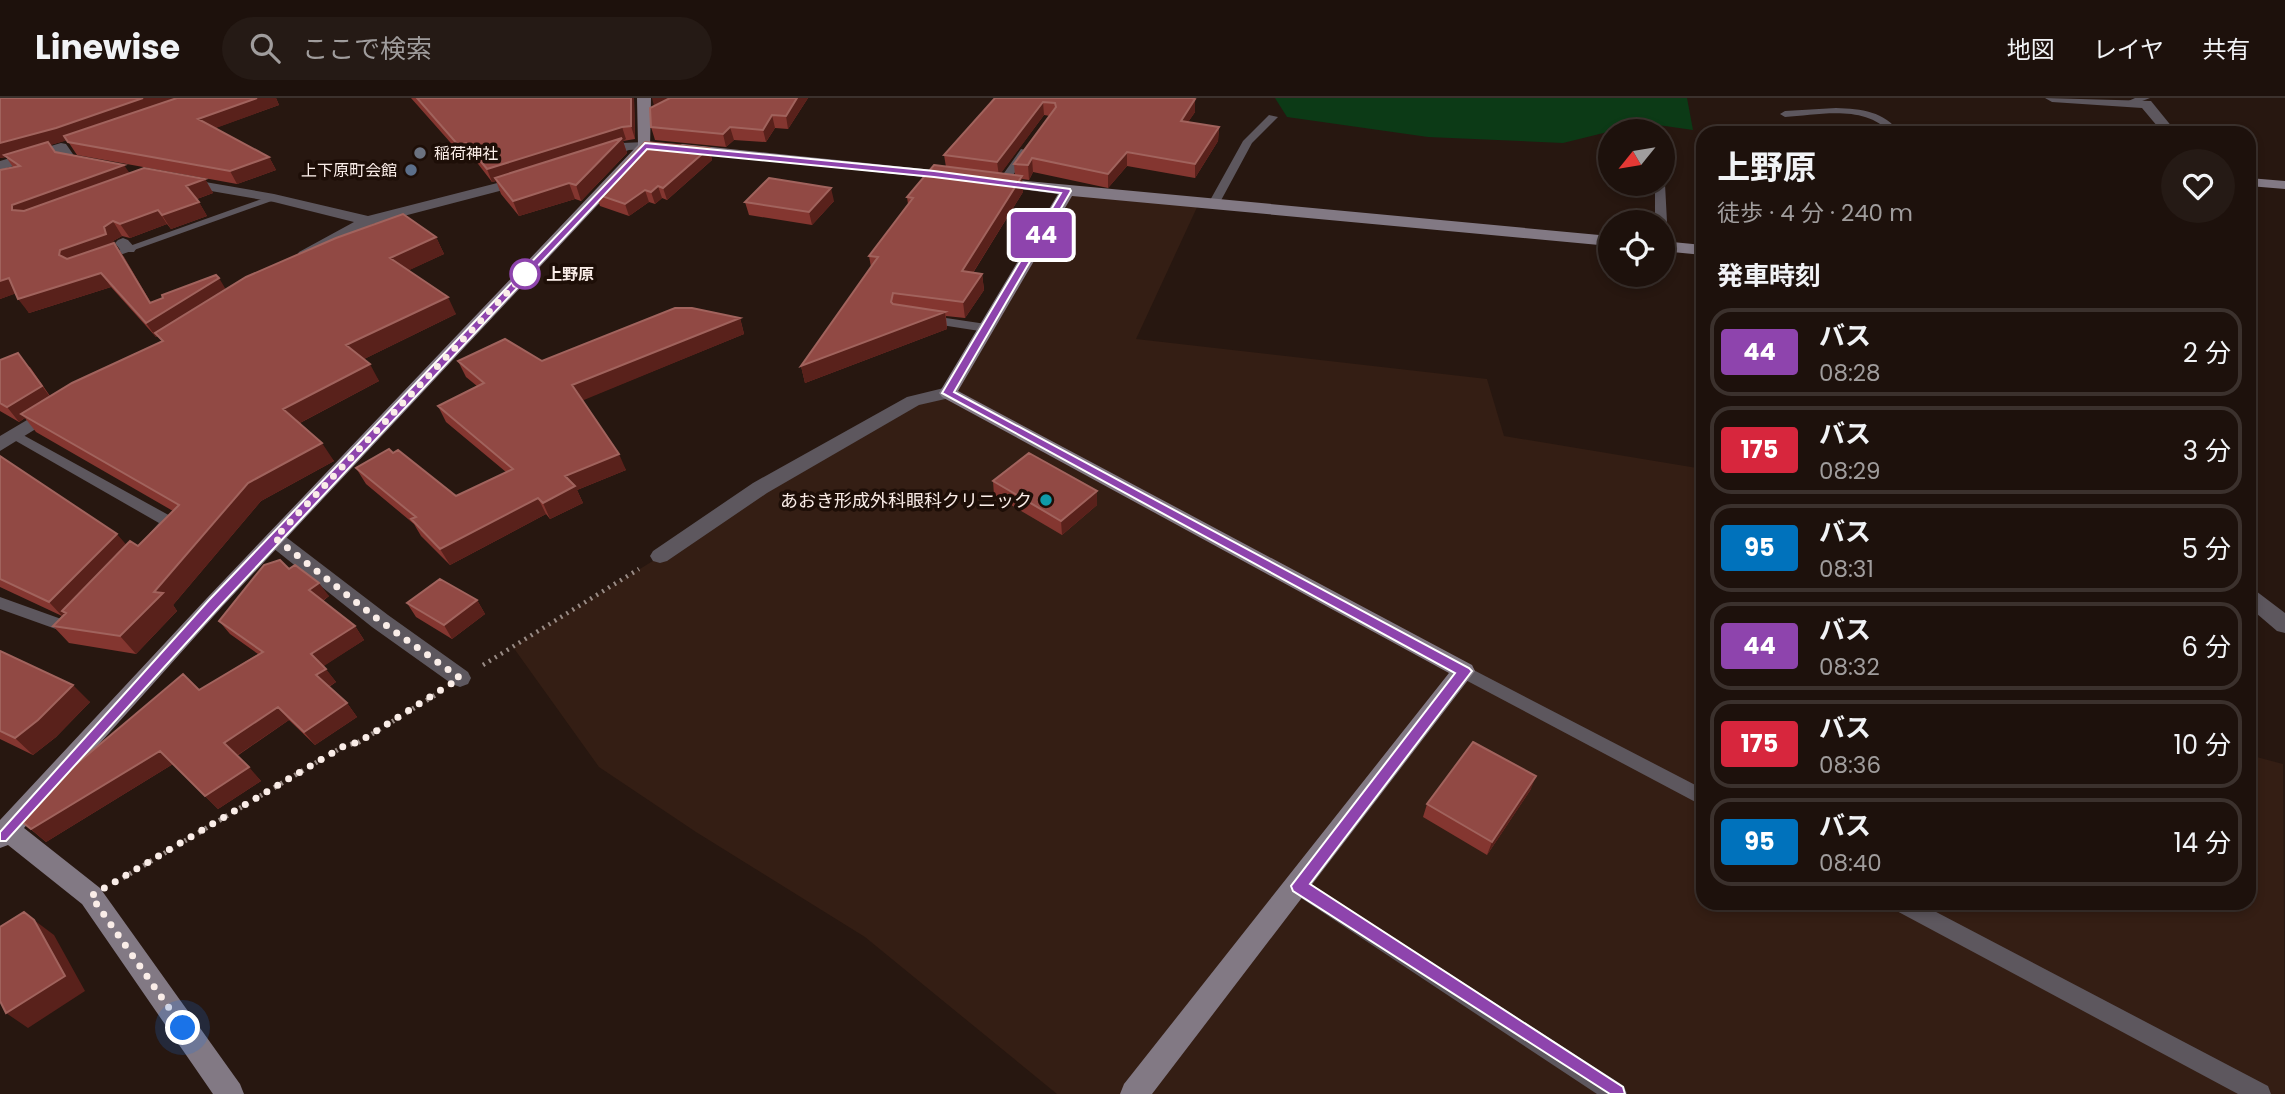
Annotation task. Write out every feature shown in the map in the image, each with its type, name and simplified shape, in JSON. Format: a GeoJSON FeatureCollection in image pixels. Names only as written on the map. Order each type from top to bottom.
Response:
{"type":"FeatureCollection","features":[{"type":"Feature","properties":{"kind":"street"},"geometry":{"type":"LineString","coordinates":[[230,1094],[91,896],[2,830],[645,146],[645,98]]}},
{"type":"Feature","properties":{"kind":"street"},"geometry":{"type":"LineString","coordinates":[[2052,98],[2146,104],[2164,126]]}},
{"type":"Feature","properties":{"kind":"street"},"geometry":{"type":"LineString","coordinates":[[645,117],[663,108]]}},
{"type":"Feature","properties":{"kind":"street"},"geometry":{"type":"LineString","coordinates":[[0,166],[67,144],[70,160],[106,168]]}},
{"type":"Feature","properties":{"kind":"street"},"geometry":{"type":"LineString","coordinates":[[579,163],[627,146],[645,146],[1067,191],[1598,240]]}},
{"type":"Feature","properties":{"kind":"street"},"geometry":{"type":"LineString","coordinates":[[288,265],[369,221],[542,175]]}},
{"type":"Feature","properties":{"kind":"street"},"geometry":{"type":"LineString","coordinates":[[167,180],[274,198],[369,221]]}},
{"type":"Feature","properties":{"kind":"street"},"geometry":{"type":"LineString","coordinates":[[2256,183],[2285,185]]}},
{"type":"Feature","properties":{"kind":"street"},"geometry":{"type":"LineString","coordinates":[[948,393],[1067,191]]}},
{"type":"Feature","properties":{"kind":"street"},"geometry":{"type":"LineString","coordinates":[[1675,247],[1696,249]]}},
{"type":"Feature","properties":{"kind":"street"},"geometry":{"type":"LineString","coordinates":[[660,556],[760,488],[913,401],[948,393],[1464,671],[1299,886],[1134,1094]]}},
{"type":"Feature","properties":{"kind":"street"},"geometry":{"type":"LineString","coordinates":[[7,440],[74,398]]}},
{"type":"Feature","properties":{"kind":"street"},"geometry":{"type":"LineString","coordinates":[[275,538],[380,621],[460,678]]}},
{"type":"Feature","properties":{"kind":"street"},"geometry":{"type":"LineString","coordinates":[[2256,606],[2285,625]]}},
{"type":"Feature","properties":{"kind":"lane"},"geometry":{"type":"LineString","coordinates":[[2129,103],[2145,98]]}},
{"type":"Feature","properties":{"kind":"lane"},"geometry":{"type":"LineString","coordinates":[[1785,114],[1856,112],[1872,115],[1889,126]]}},
{"type":"Feature","properties":{"kind":"lane"},"geometry":{"type":"LineString","coordinates":[[1214,204],[1248,141],[1273,117]]}},
{"type":"Feature","properties":{"kind":"lane"},"geometry":{"type":"LineString","coordinates":[[1002,183],[1034,140]]}},
{"type":"Feature","properties":{"kind":"lane"},"geometry":{"type":"LineString","coordinates":[[102,258],[125,246],[274,198]]}},
{"type":"Feature","properties":{"kind":"lane"},"geometry":{"type":"LineString","coordinates":[[913,317],[986,328]]}},
{"type":"Feature","properties":{"kind":"lane"},"geometry":{"type":"LineString","coordinates":[[7,440],[169,522],[150,541]]}},
{"type":"Feature","properties":{"kind":"lane"},"geometry":{"type":"LineString","coordinates":[[0,603],[67,627],[85,608]]}},
{"type":"Feature","properties":{"kind":"lane"},"geometry":{"type":"LineString","coordinates":[[1464,671],[1696,794]]}},
{"type":"Feature","properties":{"kind":"lane"},"geometry":{"type":"LineString","coordinates":[[1299,886],[1616,1094]]}},
{"type":"Feature","properties":{"kind":"lane"},"geometry":{"type":"LineString","coordinates":[[1913,910],[2260,1094]]}},
{"type":"Feature","properties":{"kind":"path"},"geometry":{"type":"LineString","coordinates":[[91,896],[344,746],[359,742],[660,556]]}},
{"type":"Feature","properties":{"kind":"shaded area"},"geometry":{"type":"Polygon","coordinates":[[[1067,191],[1199,203],[1136,339],[1487,379],[1504,436],[1696,468],[1696,910],[2256,910],[2256,757],[2283,764],[2285,1094],[1057,1094],[865,937],[696,832],[599,767],[513,647],[913,401],[948,393],[1067,191]]]}},
{"type":"Feature","properties":{"kind":"green space"},"geometry":{"type":"Polygon","coordinates":[[[1275,98],[1687,98],[1693,130],[1675,127],[1675,119],[1598,119],[1598,134],[1563,143],[1428,137],[1287,117],[1275,98]]]}},
{"type":"Feature","properties":{"kind":"building"},"geometry":{"type":"Polygon","coordinates":[[[0,98],[143,98],[56,128],[0,143],[0,98]]]}},
{"type":"Feature","properties":{"kind":"building"},"geometry":{"type":"Polygon","coordinates":[[[177,98],[257,98],[198,119],[269,157],[230,171],[68,142],[64,136],[177,98]]]}},
{"type":"Feature","properties":{"kind":"building"},"geometry":{"type":"Polygon","coordinates":[[[417,98],[631,98],[631,126],[487,169],[466,143],[459,146],[417,98]]]}},
{"type":"Feature","properties":{"kind":"building"},"geometry":{"type":"Polygon","coordinates":[[[670,98],[797,98],[786,116],[772,115],[763,130],[730,127],[723,134],[651,127],[650,108],[670,98]]]}},
{"type":"Feature","properties":{"kind":"building"},"geometry":{"type":"Polygon","coordinates":[[[995,98],[1192,98],[1195,99],[1181,121],[1219,127],[1195,164],[1127,152],[1108,174],[1032,158],[1028,165],[1014,164],[1056,107],[1055,103],[1043,102],[997,162],[944,155],[995,98]]]}},
{"type":"Feature","properties":{"kind":"building"},"geometry":{"type":"Polygon","coordinates":[[[622,138],[576,185],[569,183],[513,201],[495,178],[622,138]]]}},
{"type":"Feature","properties":{"kind":"building"},"geometry":{"type":"Polygon","coordinates":[[[48,142],[55,152],[124,165],[12,205],[12,210],[24,211],[144,168],[205,179],[186,186],[199,202],[162,215],[158,210],[120,224],[113,221],[104,227],[106,234],[60,250],[59,255],[67,259],[114,243],[150,303],[163,298],[162,295],[216,275],[219,278],[146,323],[101,273],[18,299],[9,278],[0,281],[0,170],[20,166],[4,155],[48,142]]]}},
{"type":"Feature","properties":{"kind":"building"},"geometry":{"type":"Polygon","coordinates":[[[645,142],[709,148],[663,188],[658,186],[651,192],[645,190],[625,204],[596,194],[645,142]]]}},
{"type":"Feature","properties":{"kind":"building"},"geometry":{"type":"Polygon","coordinates":[[[934,165],[1022,176],[962,271],[982,274],[963,302],[893,293],[893,304],[945,312],[801,366],[878,257],[869,256],[913,198],[907,197],[934,165]]]}},
{"type":"Feature","properties":{"kind":"building"},"geometry":{"type":"Polygon","coordinates":[[[769,178],[831,188],[809,212],[745,202],[769,178]]]}},
{"type":"Feature","properties":{"kind":"building"},"geometry":{"type":"Polygon","coordinates":[[[403,214],[436,237],[390,258],[448,297],[346,345],[370,364],[283,409],[322,443],[248,483],[154,592],[163,593],[120,636],[53,626],[66,613],[62,611],[130,541],[138,546],[179,505],[21,414],[72,383],[163,341],[155,333],[246,277],[336,238],[403,214]]]}},
{"type":"Feature","properties":{"kind":"building"},"geometry":{"type":"Polygon","coordinates":[[[675,308],[692,308],[740,318],[572,385],[619,454],[565,476],[575,486],[543,503],[538,498],[440,549],[411,519],[416,517],[356,468],[389,449],[393,453],[398,450],[456,496],[513,469],[438,406],[484,383],[458,361],[505,339],[542,361],[675,308]]]}},
{"type":"Feature","properties":{"kind":"building"},"geometry":{"type":"Polygon","coordinates":[[[18,353],[42,386],[7,407],[0,403],[0,360],[18,353]]]}},
{"type":"Feature","properties":{"kind":"building","name":"あおき形成外科眼科クリニック"},"geometry":{"type":"Polygon","coordinates":[[[1029,453],[1097,491],[1061,521],[993,481],[1029,453]]]}},
{"type":"Feature","properties":{"kind":"building"},"geometry":{"type":"Polygon","coordinates":[[[0,456],[117,534],[49,602],[0,579],[0,456]]]}},
{"type":"Feature","properties":{"kind":"building"},"geometry":{"type":"Polygon","coordinates":[[[280,560],[289,569],[295,565],[319,583],[309,590],[355,626],[311,654],[326,669],[316,675],[347,703],[304,732],[278,707],[224,743],[249,767],[205,796],[160,751],[31,829],[15,816],[183,674],[199,690],[263,652],[219,621],[264,565],[280,560]]]}},
{"type":"Feature","properties":{"kind":"building"},"geometry":{"type":"Polygon","coordinates":[[[440,579],[477,600],[444,625],[407,603],[440,579]]]}},
{"type":"Feature","properties":{"kind":"building"},"geometry":{"type":"Polygon","coordinates":[[[0,651],[73,685],[38,720],[15,738],[0,731],[0,651]]]}},
{"type":"Feature","properties":{"kind":"building"},"geometry":{"type":"Polygon","coordinates":[[[1473,742],[1536,776],[1492,842],[1427,804],[1473,742]]]}},
{"type":"Feature","properties":{"kind":"building"},"geometry":{"type":"Polygon","coordinates":[[[24,912],[34,920],[65,976],[6,1013],[0,1001],[0,927],[24,912]]]}},
{"type":"Feature","properties":{"kind":"bus line","name":"44"},"geometry":{"type":"LineString","coordinates":[[0,836],[214,603],[645,146],[934,174],[1067,191],[948,393],[1464,671],[1299,886],[1616,1094]]}},
{"type":"Feature","properties":{"kind":"place","name":"稲荷神社"},"geometry":{"type":"Point","coordinates":[420,153]}},
{"type":"Feature","properties":{"kind":"place","name":"上下原町会館"},"geometry":{"type":"Point","coordinates":[411,170]}},
{"type":"Feature","properties":{"kind":"place","name":"上野原"},"geometry":{"type":"Point","coordinates":[525,274]}},
{"type":"Feature","properties":{"kind":"place","name":"あおき形成外科眼科クリニック"},"geometry":{"type":"Point","coordinates":[1046,500]}},
{"type":"Feature","properties":{"kind":"route"},"geometry":{"type":"LineString","coordinates":[[183,1028],[91,896],[344,746],[359,742],[460,678],[380,621],[275,538],[525,274]]}}]}
